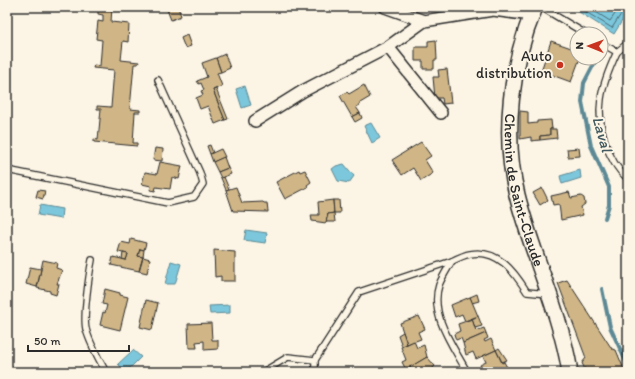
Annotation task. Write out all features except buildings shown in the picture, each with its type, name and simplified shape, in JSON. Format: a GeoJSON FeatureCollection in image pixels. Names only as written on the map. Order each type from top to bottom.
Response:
{"type":"FeatureCollection","features":[{"type":"Feature","properties":{"kind":"street"},"geometry":{"type":"LineString","coordinates":[[385,7],[424,21]]}},
{"type":"Feature","properties":{"kind":"street"},"geometry":{"type":"LineString","coordinates":[[255,121],[303,91],[388,47],[424,21],[493,10],[536,10]]}},
{"type":"Feature","properties":{"kind":"street","name":"Chemin de Saint-Claude"},"geometry":{"type":"LineString","coordinates":[[536,10],[522,44],[514,80],[511,108],[510,144],[512,171],[517,194],[562,336],[570,372]]}},
{"type":"Feature","properties":{"kind":"street"},"geometry":{"type":"LineString","coordinates":[[388,47],[441,113]]}},
{"type":"Feature","properties":{"kind":"lane"},"geometry":{"type":"LineString","coordinates":[[536,10],[569,26]]}},
{"type":"Feature","properties":{"kind":"lane"},"geometry":{"type":"LineString","coordinates":[[628,43],[617,52],[608,73],[601,99],[602,132],[612,160],[628,179]]}},
{"type":"Feature","properties":{"kind":"lane"},"geometry":{"type":"LineString","coordinates":[[609,48],[617,52]]}},
{"type":"Feature","properties":{"kind":"lane"},"geometry":{"type":"LineString","coordinates":[[7,170],[168,203],[194,197],[203,184],[200,173],[158,80]]}},
{"type":"Feature","properties":{"kind":"lane"},"geometry":{"type":"LineString","coordinates":[[315,372],[316,360],[359,292],[470,254],[486,254],[504,262],[514,271],[527,292],[549,294]]}},
{"type":"Feature","properties":{"kind":"lane"},"geometry":{"type":"LineString","coordinates":[[92,260],[88,276],[86,327],[91,345],[106,372]]}},
{"type":"Feature","properties":{"kind":"lane"},"geometry":{"type":"LineString","coordinates":[[452,261],[439,285],[436,300],[438,316],[467,372]]}},
{"type":"Feature","properties":{"kind":"lane"},"geometry":{"type":"LineString","coordinates":[[263,372],[288,357],[316,360]]}},
{"type":"Feature","properties":{"kind":"water"},"geometry":{"type":"Polygon","coordinates":[[[571,7],[628,7],[628,11],[614,34],[609,31],[609,26],[601,26],[571,7]]]}},
{"type":"Feature","properties":{"kind":"water"},"geometry":{"type":"Polygon","coordinates":[[[245,86],[251,105],[242,108],[236,89],[245,86]]]}},
{"type":"Feature","properties":{"kind":"water"},"geometry":{"type":"Polygon","coordinates":[[[371,123],[380,138],[372,143],[364,126],[371,123]]]}},
{"type":"Feature","properties":{"kind":"water"},"geometry":{"type":"Polygon","coordinates":[[[344,164],[354,176],[349,183],[338,181],[332,169],[336,166],[344,164]]]}},
{"type":"Feature","properties":{"kind":"water"},"geometry":{"type":"Polygon","coordinates":[[[580,170],[581,178],[562,184],[560,176],[580,170]]]}},
{"type":"Feature","properties":{"kind":"water"},"geometry":{"type":"Polygon","coordinates":[[[40,205],[62,209],[61,219],[38,215],[40,205]]]}},
{"type":"Feature","properties":{"kind":"water"},"geometry":{"type":"Polygon","coordinates":[[[246,230],[267,233],[265,243],[244,240],[246,230]]]}},
{"type":"Feature","properties":{"kind":"water"},"geometry":{"type":"Polygon","coordinates":[[[171,261],[181,264],[175,284],[165,284],[171,261]]]}},
{"type":"Feature","properties":{"kind":"water"},"geometry":{"type":"Polygon","coordinates":[[[230,305],[230,313],[210,314],[209,306],[230,305]]]}},
{"type":"Feature","properties":{"kind":"water"},"geometry":{"type":"Polygon","coordinates":[[[133,350],[141,357],[126,372],[118,364],[133,350]]]}},
{"type":"Feature","properties":{"kind":"waterway","name":"Laval"},"geometry":{"type":"LineString","coordinates":[[593,66],[584,83],[582,102],[591,146],[609,187],[609,205],[605,218]]}},
{"type":"Feature","properties":{"kind":"waterway","name":"Laval"},"geometry":{"type":"LineString","coordinates":[[602,289],[610,327],[628,366]]}},
{"type":"Feature","properties":{"kind":"place","name":"Auto distribution"},"geometry":{"type":"Point","coordinates":[560,65]}}]}
